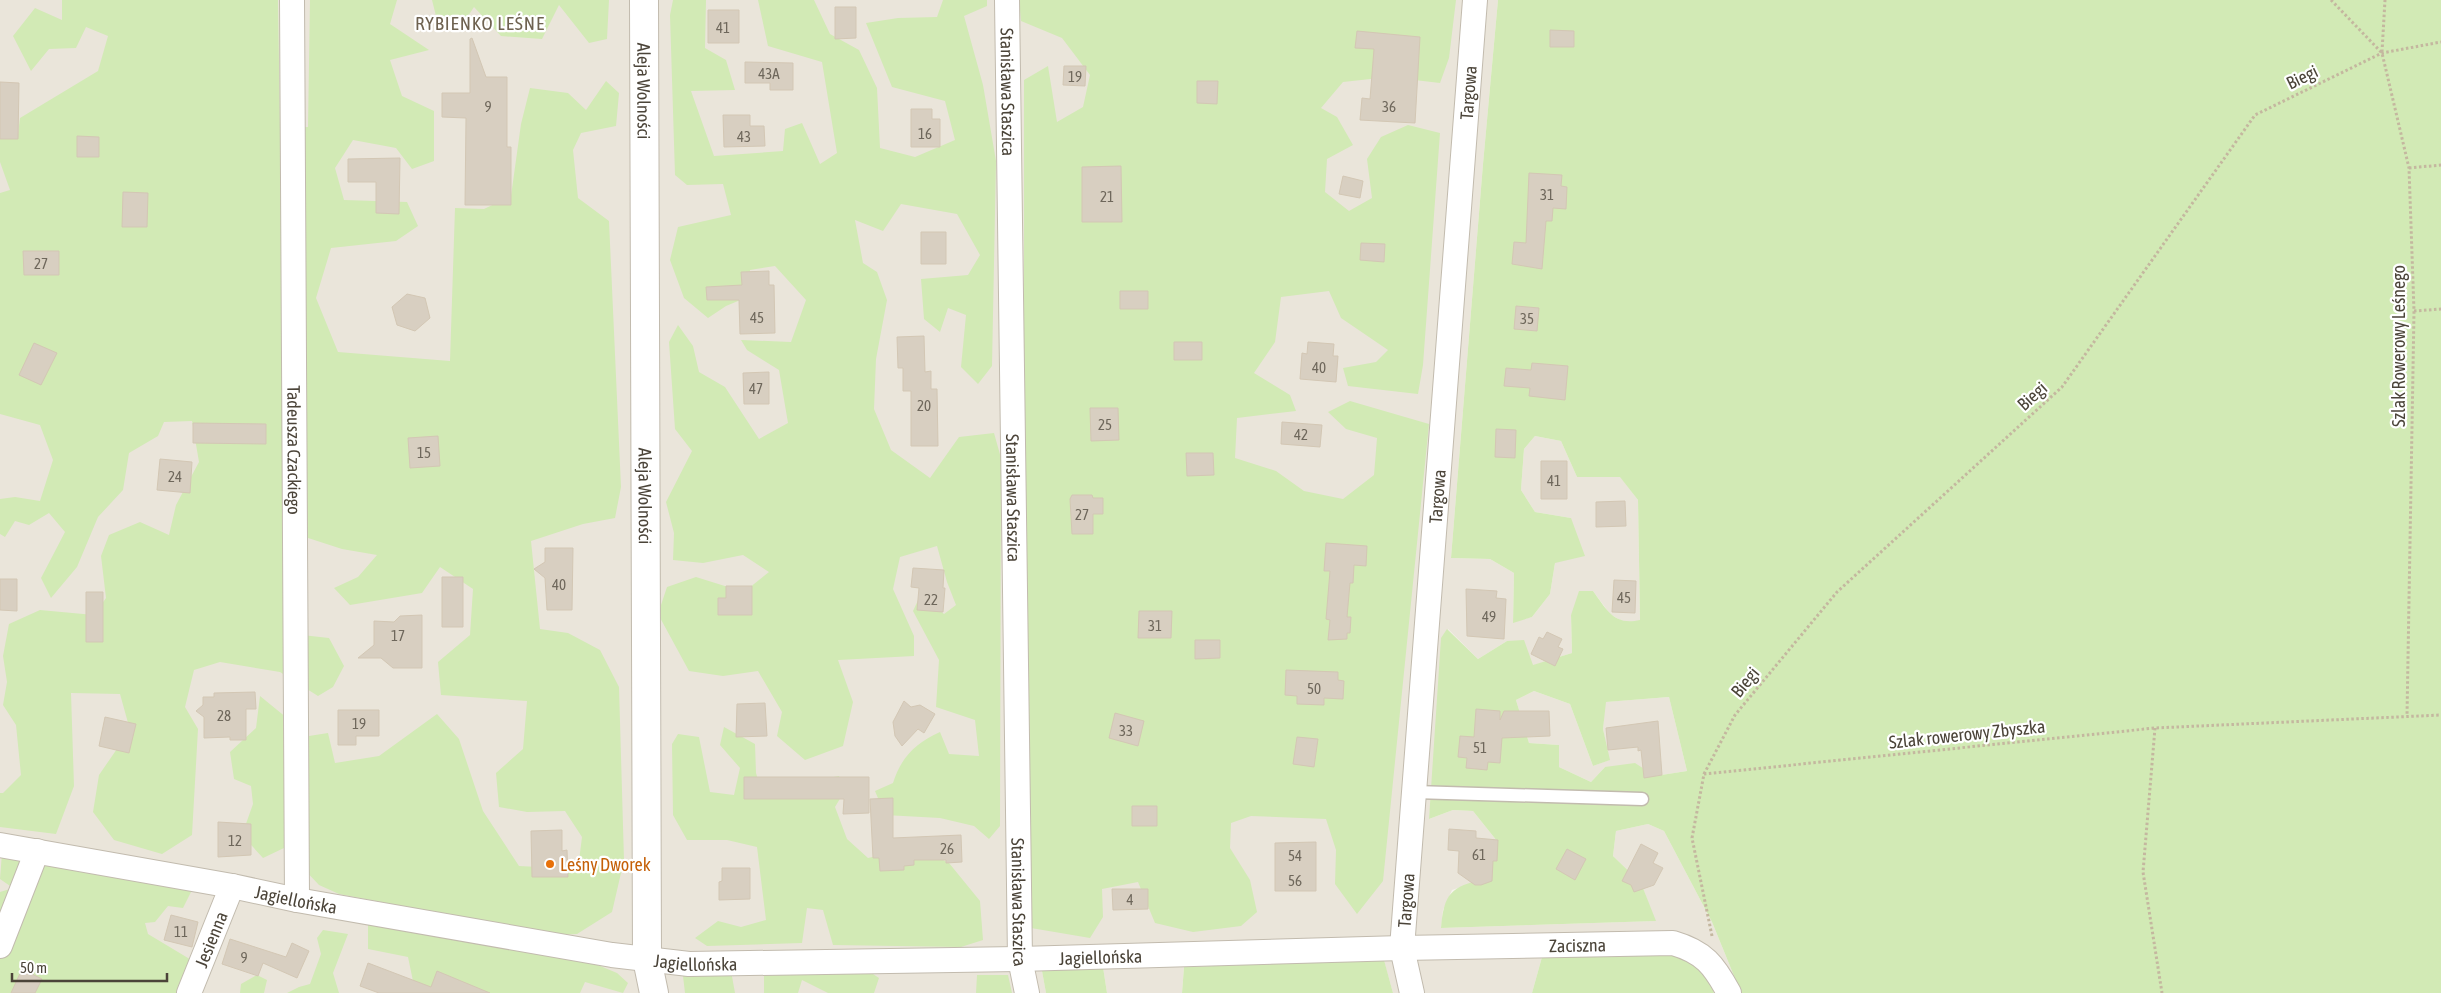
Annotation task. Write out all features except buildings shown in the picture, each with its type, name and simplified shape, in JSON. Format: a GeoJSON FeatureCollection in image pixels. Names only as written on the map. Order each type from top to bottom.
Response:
{"type":"FeatureCollection","features":[{"type":"Feature","properties":{"kind":"street","name":"Tadeusza Czackiego"},"geometry":{"type":"LineString","coordinates":[[292,0],[297,900]]}},
{"type":"Feature","properties":{"kind":"street","name":"Aleja Wolności"},"geometry":{"type":"LineString","coordinates":[[644,0],[647,959],[654,993]]}},
{"type":"Feature","properties":{"kind":"street","name":"Stanisława Staszica"},"geometry":{"type":"LineString","coordinates":[[1007,0],[1020,959],[1027,993]]}},
{"type":"Feature","properties":{"kind":"street","name":"Targowa"},"geometry":{"type":"LineString","coordinates":[[1412,993],[1402,948],[1475,0]]}},
{"type":"Feature","properties":{"kind":"street","name":"Jagiellońska"},"geometry":{"type":"LineString","coordinates":[[0,845],[232,886],[297,900],[647,959],[688,964],[1020,959],[1402,948]]}},
{"type":"Feature","properties":{"kind":"street"},"geometry":{"type":"LineString","coordinates":[[0,946],[38,851]]}},
{"type":"Feature","properties":{"kind":"street","name":"Jesienna"},"geometry":{"type":"LineString","coordinates":[[189,993],[232,886]]}},
{"type":"Feature","properties":{"kind":"street","name":"Zaciszna"},"geometry":{"type":"LineString","coordinates":[[1402,948],[1673,943],[1690,948],[1702,955],[1711,964],[1729,993]]}},
{"type":"Feature","properties":{"kind":"lane"},"geometry":{"type":"LineString","coordinates":[[1415,792],[1642,800]]}},
{"type":"Feature","properties":{"kind":"path"},"geometry":{"type":"LineString","coordinates":[[2331,0],[2382,53]]}},
{"type":"Feature","properties":{"kind":"path","name":"Szlak Rowerowy Leśnego"},"geometry":{"type":"LineString","coordinates":[[2385,0],[2382,53],[2408,168],[2414,310],[2407,716]]}},
{"type":"Feature","properties":{"kind":"path","name":"Biegi"},"geometry":{"type":"LineString","coordinates":[[1704,774],[1735,715],[1837,592],[2062,387],[2255,115],[2382,53],[2441,42]]}},
{"type":"Feature","properties":{"kind":"path"},"geometry":{"type":"LineString","coordinates":[[2408,168],[2441,165]]}},
{"type":"Feature","properties":{"kind":"path"},"geometry":{"type":"LineString","coordinates":[[2414,310],[2441,309]]}},
{"type":"Feature","properties":{"kind":"path","name":"Szlak rowerowy Zbyszka"},"geometry":{"type":"LineString","coordinates":[[1704,774],[2155,728],[2441,715]]}},
{"type":"Feature","properties":{"kind":"path"},"geometry":{"type":"LineString","coordinates":[[2155,728],[2142,872],[2162,993]]}},
{"type":"Feature","properties":{"kind":"path"},"geometry":{"type":"LineString","coordinates":[[1704,774],[1692,838],[1713,941]]}},
{"type":"Feature","properties":{"kind":"shaded area"},"geometry":{"type":"Polygon","coordinates":[[[0,0],[1498,0],[1451,558],[1490,559],[1514,573],[1513,622],[1532,617],[1550,594],[1555,563],[1571,518],[1535,512],[1521,490],[1524,449],[1535,436],[1561,441],[1577,477],[1620,476],[1638,500],[1640,621],[1625,623],[1610,614],[1593,591],[1571,615],[1572,653],[1532,666],[1507,641],[1478,659],[1448,629],[1429,819],[1453,810],[1473,811],[1497,841],[1484,879],[1452,890],[1443,910],[1441,928],[1655,921],[1641,883],[1613,856],[1616,831],[1648,824],[1664,831],[1712,922],[1741,993],[1714,993],[1709,977],[1542,957],[1532,993],[1393,993],[1384,961],[1184,967],[1182,993],[1107,993],[1103,967],[1042,971],[1046,993],[0,993],[0,0]]]}},
{"type":"Feature","properties":{"kind":"shaded area"},"geometry":{"type":"Polygon","coordinates":[[[1534,691],[1570,704],[1593,766],[1609,760],[1603,729],[1605,702],[1669,697],[1687,771],[1655,776],[1605,767],[1591,782],[1559,767],[1559,745],[1529,743],[1516,700],[1534,691]]]}},
{"type":"Feature","properties":{"kind":"green space"},"geometry":{"type":"Polygon","coordinates":[[[62,0],[278,0],[280,128],[308,127],[310,0],[397,0],[390,24],[429,50],[390,60],[402,96],[434,111],[434,161],[412,169],[396,148],[353,140],[335,168],[344,200],[407,202],[418,226],[396,241],[331,248],[316,298],[338,352],[450,361],[455,208],[484,209],[511,196],[521,124],[530,88],[568,93],[586,110],[606,81],[619,93],[616,126],[581,133],[573,150],[578,198],[609,221],[621,487],[615,518],[583,524],[531,541],[540,629],[568,633],[600,650],[619,687],[624,860],[612,912],[577,934],[555,935],[339,894],[319,885],[284,848],[263,858],[242,835],[253,804],[251,786],[234,779],[230,752],[256,728],[260,696],[309,736],[328,733],[335,763],[379,756],[437,714],[459,739],[483,811],[519,866],[578,869],[582,837],[565,811],[527,812],[499,807],[496,773],[523,749],[527,701],[441,695],[438,662],[470,635],[473,589],[440,567],[422,593],[350,605],[334,588],[358,577],[377,555],[342,549],[305,537],[284,633],[329,638],[344,666],[333,687],[318,696],[280,672],[220,662],[194,670],[185,707],[198,729],[192,835],[162,854],[114,840],[93,812],[99,775],[130,730],[120,694],[71,693],[74,786],[56,834],[0,827],[0,793],[3,793],[21,775],[16,725],[3,705],[7,682],[3,656],[9,624],[40,610],[94,615],[106,598],[101,556],[109,535],[140,522],[169,535],[176,505],[199,462],[192,421],[164,422],[158,436],[129,453],[123,490],[98,517],[77,567],[51,598],[41,578],[65,532],[49,513],[29,525],[15,521],[5,537],[0,534],[0,499],[15,497],[40,501],[53,460],[40,425],[0,414],[0,193],[10,190],[0,162],[0,137],[18,134],[20,118],[98,71],[108,36],[86,27],[76,48],[49,49],[31,71],[13,36],[35,8],[62,20],[62,0]]]}},
{"type":"Feature","properties":{"kind":"green space"},"geometry":{"type":"Polygon","coordinates":[[[432,0],[609,0],[607,39],[589,43],[559,5],[542,39],[501,36],[474,7],[464,22],[439,28],[432,0]]]}},
{"type":"Feature","properties":{"kind":"green space"},"geometry":{"type":"Polygon","coordinates":[[[673,0],[706,0],[705,48],[726,60],[735,90],[691,91],[714,156],[783,151],[785,129],[802,123],[820,164],[837,153],[822,62],[768,46],[758,0],[814,0],[830,34],[859,50],[877,88],[880,148],[915,157],[955,140],[945,101],[892,87],[866,23],[898,18],[937,17],[943,0],[987,0],[987,6],[964,16],[983,85],[996,161],[992,366],[978,384],[961,367],[966,315],[948,308],[940,332],[924,319],[921,279],[968,275],[980,255],[957,214],[901,204],[883,231],[855,220],[863,263],[877,272],[887,300],[876,359],[874,409],[891,450],[930,478],[959,437],[994,433],[1001,458],[1000,826],[989,839],[974,826],[940,818],[885,815],[875,791],[893,783],[900,766],[910,752],[940,732],[949,754],[979,756],[975,720],[936,707],[939,660],[913,611],[921,594],[944,614],[956,605],[947,582],[937,546],[900,557],[893,589],[914,636],[914,656],[838,660],[853,702],[843,746],[805,760],[777,736],[782,712],[758,671],[723,676],[689,671],[658,614],[667,587],[696,577],[744,592],[769,572],[743,555],[703,563],[673,560],[674,533],[666,502],[692,451],[675,429],[669,342],[678,325],[693,346],[699,372],[725,387],[759,439],[788,423],[779,370],[747,350],[741,340],[791,342],[806,300],[775,266],[750,270],[750,296],[726,306],[708,318],[684,298],[670,260],[678,227],[731,215],[723,184],[687,185],[675,175],[670,15],[673,0]]]}},
{"type":"Feature","properties":{"kind":"green space"},"geometry":{"type":"Polygon","coordinates":[[[1019,0],[1456,0],[1449,58],[1440,83],[1389,77],[1343,82],[1321,108],[1337,117],[1353,145],[1327,159],[1325,192],[1349,211],[1372,198],[1367,159],[1381,137],[1408,125],[1440,133],[1423,365],[1418,394],[1348,386],[1343,368],[1376,362],[1388,350],[1341,318],[1329,291],[1281,297],[1275,342],[1254,373],[1290,395],[1296,411],[1237,418],[1235,458],[1276,471],[1304,491],[1343,499],[1374,475],[1377,438],[1346,429],[1328,412],[1350,401],[1429,424],[1383,881],[1357,914],[1335,884],[1336,850],[1326,819],[1251,816],[1231,823],[1230,848],[1250,880],[1257,912],[1241,926],[1193,932],[1155,923],[1138,882],[1102,889],[1103,917],[1090,938],[1031,928],[1024,438],[1024,80],[1048,66],[1057,122],[1083,107],[1090,75],[1062,38],[1021,21],[1019,0]]]}},
{"type":"Feature","properties":{"kind":"green space"},"geometry":{"type":"Polygon","coordinates":[[[1498,0],[2441,0],[2441,993],[1741,993],[1712,922],[1664,831],[1648,824],[1616,831],[1613,856],[1641,883],[1656,921],[1441,928],[1447,899],[1451,893],[1464,885],[1484,879],[1497,841],[1473,811],[1453,810],[1429,819],[1441,638],[1447,629],[1478,659],[1507,641],[1524,640],[1533,665],[1572,653],[1571,615],[1579,591],[1593,591],[1607,610],[1617,618],[1624,621],[1640,620],[1638,500],[1620,477],[1577,477],[1561,441],[1535,436],[1524,449],[1521,490],[1535,512],[1571,518],[1585,556],[1555,563],[1550,594],[1532,617],[1513,623],[1514,573],[1490,559],[1451,558],[1498,0]],[[1534,691],[1516,700],[1529,743],[1559,745],[1559,767],[1591,782],[1605,767],[1635,763],[1655,776],[1687,771],[1669,697],[1606,702],[1603,729],[1610,760],[1593,766],[1570,704],[1534,691]]]}},
{"type":"Feature","properties":{"kind":"green space"},"geometry":{"type":"Polygon","coordinates":[[[724,727],[755,744],[756,773],[761,790],[839,776],[844,792],[835,807],[847,839],[868,858],[924,845],[931,854],[949,863],[980,901],[983,940],[961,947],[833,945],[823,910],[807,908],[802,943],[707,946],[695,938],[718,921],[741,927],[766,920],[757,847],[727,840],[687,840],[673,815],[672,744],[678,734],[699,737],[710,792],[734,795],[740,768],[720,745],[724,727]]]}},
{"type":"Feature","properties":{"kind":"green space"},"geometry":{"type":"Polygon","coordinates":[[[2,853],[192,890],[183,908],[168,906],[155,922],[145,923],[148,934],[193,961],[180,993],[0,993],[0,892],[13,888],[0,879],[2,853]]]}},
{"type":"Feature","properties":{"kind":"green space"},"geometry":{"type":"Polygon","coordinates":[[[368,921],[593,963],[617,973],[628,983],[623,993],[585,982],[580,993],[407,993],[413,981],[408,957],[368,949],[368,921]]]}},
{"type":"Feature","properties":{"kind":"green space"},"geometry":{"type":"Polygon","coordinates":[[[323,930],[348,934],[333,973],[339,993],[287,993],[310,984],[321,954],[317,938],[323,930]]]}},
{"type":"Feature","properties":{"kind":"green space"},"geometry":{"type":"Polygon","coordinates":[[[1692,952],[1709,977],[1714,993],[1532,993],[1542,957],[1692,952]]]}},
{"type":"Feature","properties":{"kind":"green space"},"geometry":{"type":"Polygon","coordinates":[[[1384,960],[1393,993],[1182,993],[1184,967],[1384,960]]]}},
{"type":"Feature","properties":{"kind":"green space"},"geometry":{"type":"Polygon","coordinates":[[[1103,967],[1107,993],[1046,993],[1042,971],[1103,967]]]}},
{"type":"Feature","properties":{"kind":"green space"},"geometry":{"type":"Polygon","coordinates":[[[867,970],[879,978],[874,993],[828,993],[802,980],[798,993],[764,993],[764,972],[867,970]]]}},
{"type":"Feature","properties":{"kind":"green space"},"geometry":{"type":"Polygon","coordinates":[[[731,971],[735,993],[685,993],[683,976],[731,971]]]}},
{"type":"Feature","properties":{"kind":"green space"},"geometry":{"type":"Polygon","coordinates":[[[257,975],[267,980],[264,993],[240,993],[241,984],[257,975]]]}},
{"type":"Feature","properties":{"kind":"green space"},"geometry":{"type":"Polygon","coordinates":[[[977,975],[1008,975],[1012,993],[976,993],[977,975]]]}},
{"type":"Feature","properties":{"kind":"place","name":"Leśny Dworek"},"geometry":{"type":"Point","coordinates":[550,864]}},
{"type":"Feature","properties":{"kind":"district","name":"RYBIENKO LEŚNE"},"geometry":{"type":"Point","coordinates":[480,23]}}]}
